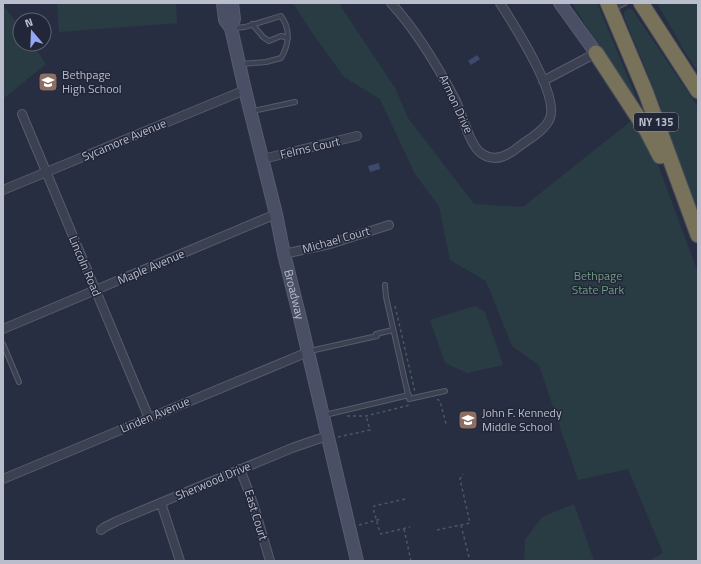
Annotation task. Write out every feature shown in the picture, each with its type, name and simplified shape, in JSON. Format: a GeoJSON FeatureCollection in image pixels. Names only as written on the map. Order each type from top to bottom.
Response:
{"type":"FeatureCollection","features":[{"type":"Feature","properties":{"kind":"highway"},"geometry":{"type":"LineString","coordinates":[[641,3],[698,91]]}},
{"type":"Feature","properties":{"kind":"highway","name":"NY 135"},"geometry":{"type":"LineString","coordinates":[[609,6],[646,93],[697,232]]}},
{"type":"Feature","properties":{"kind":"highway"},"geometry":{"type":"LineString","coordinates":[[596,53],[647,131],[697,232]]}},
{"type":"Feature","properties":{"kind":"main road","name":"Broadway"},"geometry":{"type":"LineString","coordinates":[[223,3],[226,20],[231,28],[250,112],[263,159],[284,254],[323,415],[333,436],[349,527],[357,561]]}},
{"type":"Feature","properties":{"kind":"main road","name":"Broadway"},"geometry":{"type":"LineString","coordinates":[[231,28],[234,19],[232,3]]}},
{"type":"Feature","properties":{"kind":"main road"},"geometry":{"type":"LineString","coordinates":[[560,3],[596,53]]}},
{"type":"Feature","properties":{"kind":"street","name":"Armon Drive"},"geometry":{"type":"LineString","coordinates":[[391,3],[414,30],[440,70],[456,101],[474,147],[486,156],[501,158],[510,153],[544,127],[550,119],[552,104],[543,81]]}},
{"type":"Feature","properties":{"kind":"street"},"geometry":{"type":"LineString","coordinates":[[500,3],[518,30],[543,81],[596,53]]}},
{"type":"Feature","properties":{"kind":"street","name":"Sycamore Avenue"},"geometry":{"type":"LineString","coordinates":[[3,190],[245,90]]}},
{"type":"Feature","properties":{"kind":"street","name":"Lincoln Road"},"geometry":{"type":"LineString","coordinates":[[22,114],[149,418]]}},
{"type":"Feature","properties":{"kind":"street","name":"Felms Court"},"geometry":{"type":"LineString","coordinates":[[263,159],[357,136]]}},
{"type":"Feature","properties":{"kind":"street","name":"Maple Avenue"},"geometry":{"type":"LineString","coordinates":[[3,329],[276,214]]}},
{"type":"Feature","properties":{"kind":"street","name":"Michael Court"},"geometry":{"type":"LineString","coordinates":[[284,254],[330,244],[388,225]]}},
{"type":"Feature","properties":{"kind":"street","name":"Linden Avenue"},"geometry":{"type":"LineString","coordinates":[[3,479],[308,352]]}},
{"type":"Feature","properties":{"kind":"street","name":"Sherwood Drive"},"geometry":{"type":"LineString","coordinates":[[101,530],[109,524],[240,469],[292,448],[333,436]]}},
{"type":"Feature","properties":{"kind":"street","name":"East Court"},"geometry":{"type":"LineString","coordinates":[[240,469],[253,503],[270,561]]}},
{"type":"Feature","properties":{"kind":"street"},"geometry":{"type":"LineString","coordinates":[[161,503],[180,561]]}},
{"type":"Feature","properties":{"kind":"lane"},"geometry":{"type":"LineString","coordinates":[[609,6],[626,3]]}},
{"type":"Feature","properties":{"kind":"lane"},"geometry":{"type":"LineString","coordinates":[[231,28],[245,27],[281,16],[286,23],[288,38],[285,51],[281,58],[266,62],[239,65]]}},
{"type":"Feature","properties":{"kind":"lane"},"geometry":{"type":"LineString","coordinates":[[252,24],[263,37],[269,41],[281,36],[288,38]]}},
{"type":"Feature","properties":{"kind":"lane"},"geometry":{"type":"LineString","coordinates":[[250,112],[295,102]]}},
{"type":"Feature","properties":{"kind":"lane"},"geometry":{"type":"LineString","coordinates":[[385,286],[393,330],[410,399],[444,391]]}},
{"type":"Feature","properties":{"kind":"lane"},"geometry":{"type":"LineString","coordinates":[[308,352],[377,336],[376,334],[393,330]]}},
{"type":"Feature","properties":{"kind":"lane"},"geometry":{"type":"LineString","coordinates":[[3,344],[19,382]]}},
{"type":"Feature","properties":{"kind":"lane"},"geometry":{"type":"LineString","coordinates":[[323,415],[408,395]]}},
{"type":"Feature","properties":{"kind":"path"},"geometry":{"type":"LineString","coordinates":[[395,306],[416,394]]}},
{"type":"Feature","properties":{"kind":"path"},"geometry":{"type":"LineString","coordinates":[[437,399],[440,401],[446,424]]}},
{"type":"Feature","properties":{"kind":"path"},"geometry":{"type":"LineString","coordinates":[[344,416],[366,416],[411,405]]}},
{"type":"Feature","properties":{"kind":"path"},"geometry":{"type":"LineString","coordinates":[[333,436],[370,430],[366,416]]}},
{"type":"Feature","properties":{"kind":"path"},"geometry":{"type":"LineString","coordinates":[[437,530],[470,523],[460,479],[463,474]]}},
{"type":"Feature","properties":{"kind":"path"},"geometry":{"type":"LineString","coordinates":[[405,499],[374,506],[373,508],[381,534],[410,527]]}},
{"type":"Feature","properties":{"kind":"path"},"geometry":{"type":"LineString","coordinates":[[349,527],[381,519]]}},
{"type":"Feature","properties":{"kind":"path"},"geometry":{"type":"LineString","coordinates":[[461,525],[470,561]]}},
{"type":"Feature","properties":{"kind":"path"},"geometry":{"type":"LineString","coordinates":[[404,529],[411,561]]}},
{"type":"Feature","properties":{"kind":"green space"},"geometry":{"type":"Polygon","coordinates":[[[57,3],[176,3],[177,23],[59,32],[57,3]]]}},
{"type":"Feature","properties":{"kind":"green space","name":"Bethpage State Park"},"geometry":{"type":"Polygon","coordinates":[[[293,3],[340,3],[341,7],[395,88],[408,118],[474,204],[523,207],[631,121],[646,137],[660,170],[698,273],[698,561],[649,561],[663,553],[628,469],[578,480],[539,365],[512,346],[486,281],[450,260],[439,206],[415,174],[380,99],[344,77],[293,3]]]}},
{"type":"Feature","properties":{"kind":"green space"},"geometry":{"type":"Polygon","coordinates":[[[572,3],[597,3],[645,119],[604,57],[572,3]]]}},
{"type":"Feature","properties":{"kind":"green space"},"geometry":{"type":"Polygon","coordinates":[[[657,3],[698,3],[698,72],[682,47],[657,3]]]}},
{"type":"Feature","properties":{"kind":"green space"},"geometry":{"type":"Polygon","coordinates":[[[3,5],[12,17],[12,52],[38,52],[46,64],[3,99],[3,5]]]}},
{"type":"Feature","properties":{"kind":"green space"},"geometry":{"type":"Polygon","coordinates":[[[630,8],[698,107],[698,213],[661,112],[661,107],[624,16],[624,12],[630,8]]]}},
{"type":"Feature","properties":{"kind":"green space"},"geometry":{"type":"Polygon","coordinates":[[[475,306],[485,312],[503,365],[467,373],[445,363],[430,320],[475,306]]]}},
{"type":"Feature","properties":{"kind":"green space"},"geometry":{"type":"Polygon","coordinates":[[[574,504],[594,561],[524,561],[525,540],[542,517],[574,504]]]}},
{"type":"Feature","properties":{"kind":"water"},"geometry":{"type":"Polygon","coordinates":[[[477,55],[480,59],[471,65],[468,61],[477,55]]]}},
{"type":"Feature","properties":{"kind":"water"},"geometry":{"type":"Polygon","coordinates":[[[379,163],[380,169],[370,172],[368,166],[379,163]]]}},
{"type":"Feature","properties":{"kind":"place","name":"Bethpage High School"},"geometry":{"type":"Point","coordinates":[48,82]}},
{"type":"Feature","properties":{"kind":"place","name":"John F. Kennedy Middle School"},"geometry":{"type":"Point","coordinates":[468,420]}}]}
